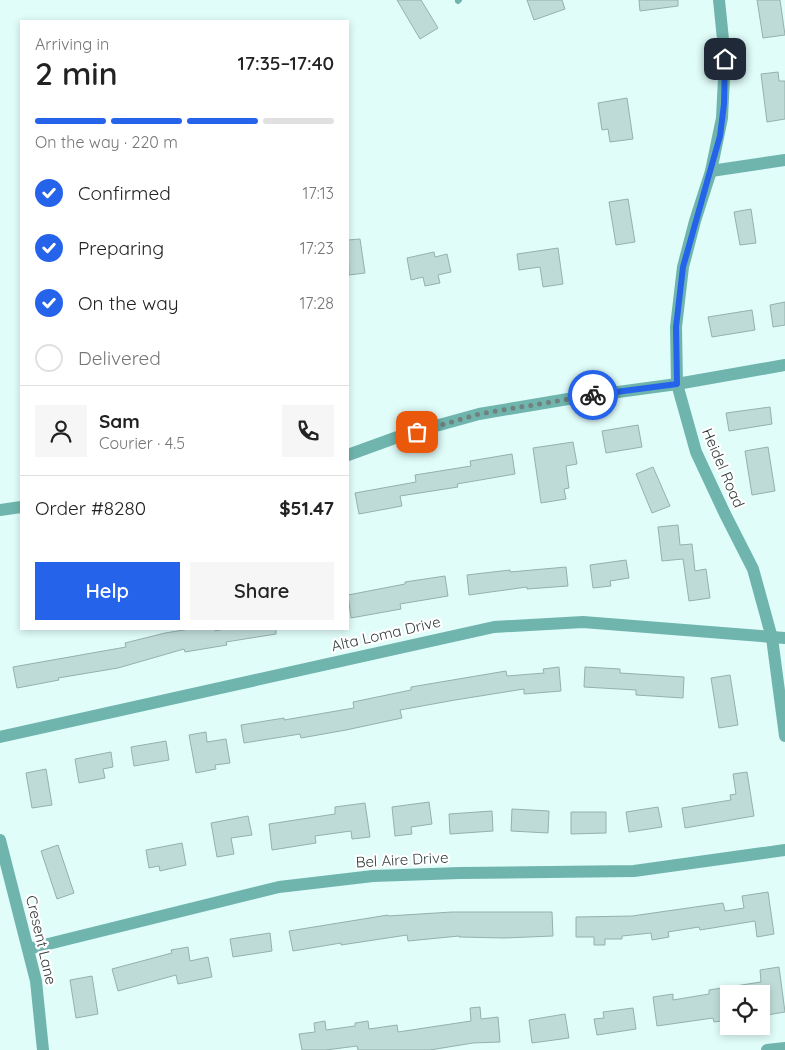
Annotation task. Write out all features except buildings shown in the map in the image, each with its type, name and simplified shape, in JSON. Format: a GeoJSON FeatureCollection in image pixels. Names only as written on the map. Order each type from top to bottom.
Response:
{"type":"FeatureCollection","features":[{"type":"Feature","properties":{"kind":"street","name":"Heidel Road"},"geometry":{"type":"LineString","coordinates":[[719,0],[725,59],[724,104],[720,136],[683,267],[676,327],[677,384],[696,452],[753,569],[779,638],[785,736]]}},
{"type":"Feature","properties":{"kind":"street"},"geometry":{"type":"LineString","coordinates":[[711,171],[785,160]]}},
{"type":"Feature","properties":{"kind":"street"},"geometry":{"type":"LineString","coordinates":[[349,455],[403,436],[479,414],[574,398],[677,384],[785,365]]}},
{"type":"Feature","properties":{"kind":"street"},"geometry":{"type":"LineString","coordinates":[[0,510],[20,507]]}},
{"type":"Feature","properties":{"kind":"street","name":"Alta Loma Drive"},"geometry":{"type":"LineString","coordinates":[[0,736],[494,627],[584,622],[779,638]]}},
{"type":"Feature","properties":{"kind":"street","name":"Cresent Lane"},"geometry":{"type":"LineString","coordinates":[[0,840],[36,980],[43,1050]]}},
{"type":"Feature","properties":{"kind":"street","name":"Bel Aire Drive"},"geometry":{"type":"LineString","coordinates":[[28,950],[279,887],[373,876],[634,870],[785,850]]}},
{"type":"Feature","properties":{"kind":"street"},"geometry":{"type":"LineString","coordinates":[[767,1050],[785,1048]]}},
{"type":"Feature","properties":{"kind":"way so far"},"geometry":{"type":"LineString","coordinates":[[417,432],[479,414],[593,395]]}},
{"type":"Feature","properties":{"kind":"route"},"geometry":{"type":"LineString","coordinates":[[593,395],[677,384],[676,327],[683,267],[720,136],[724,104],[725,59]]}}]}
